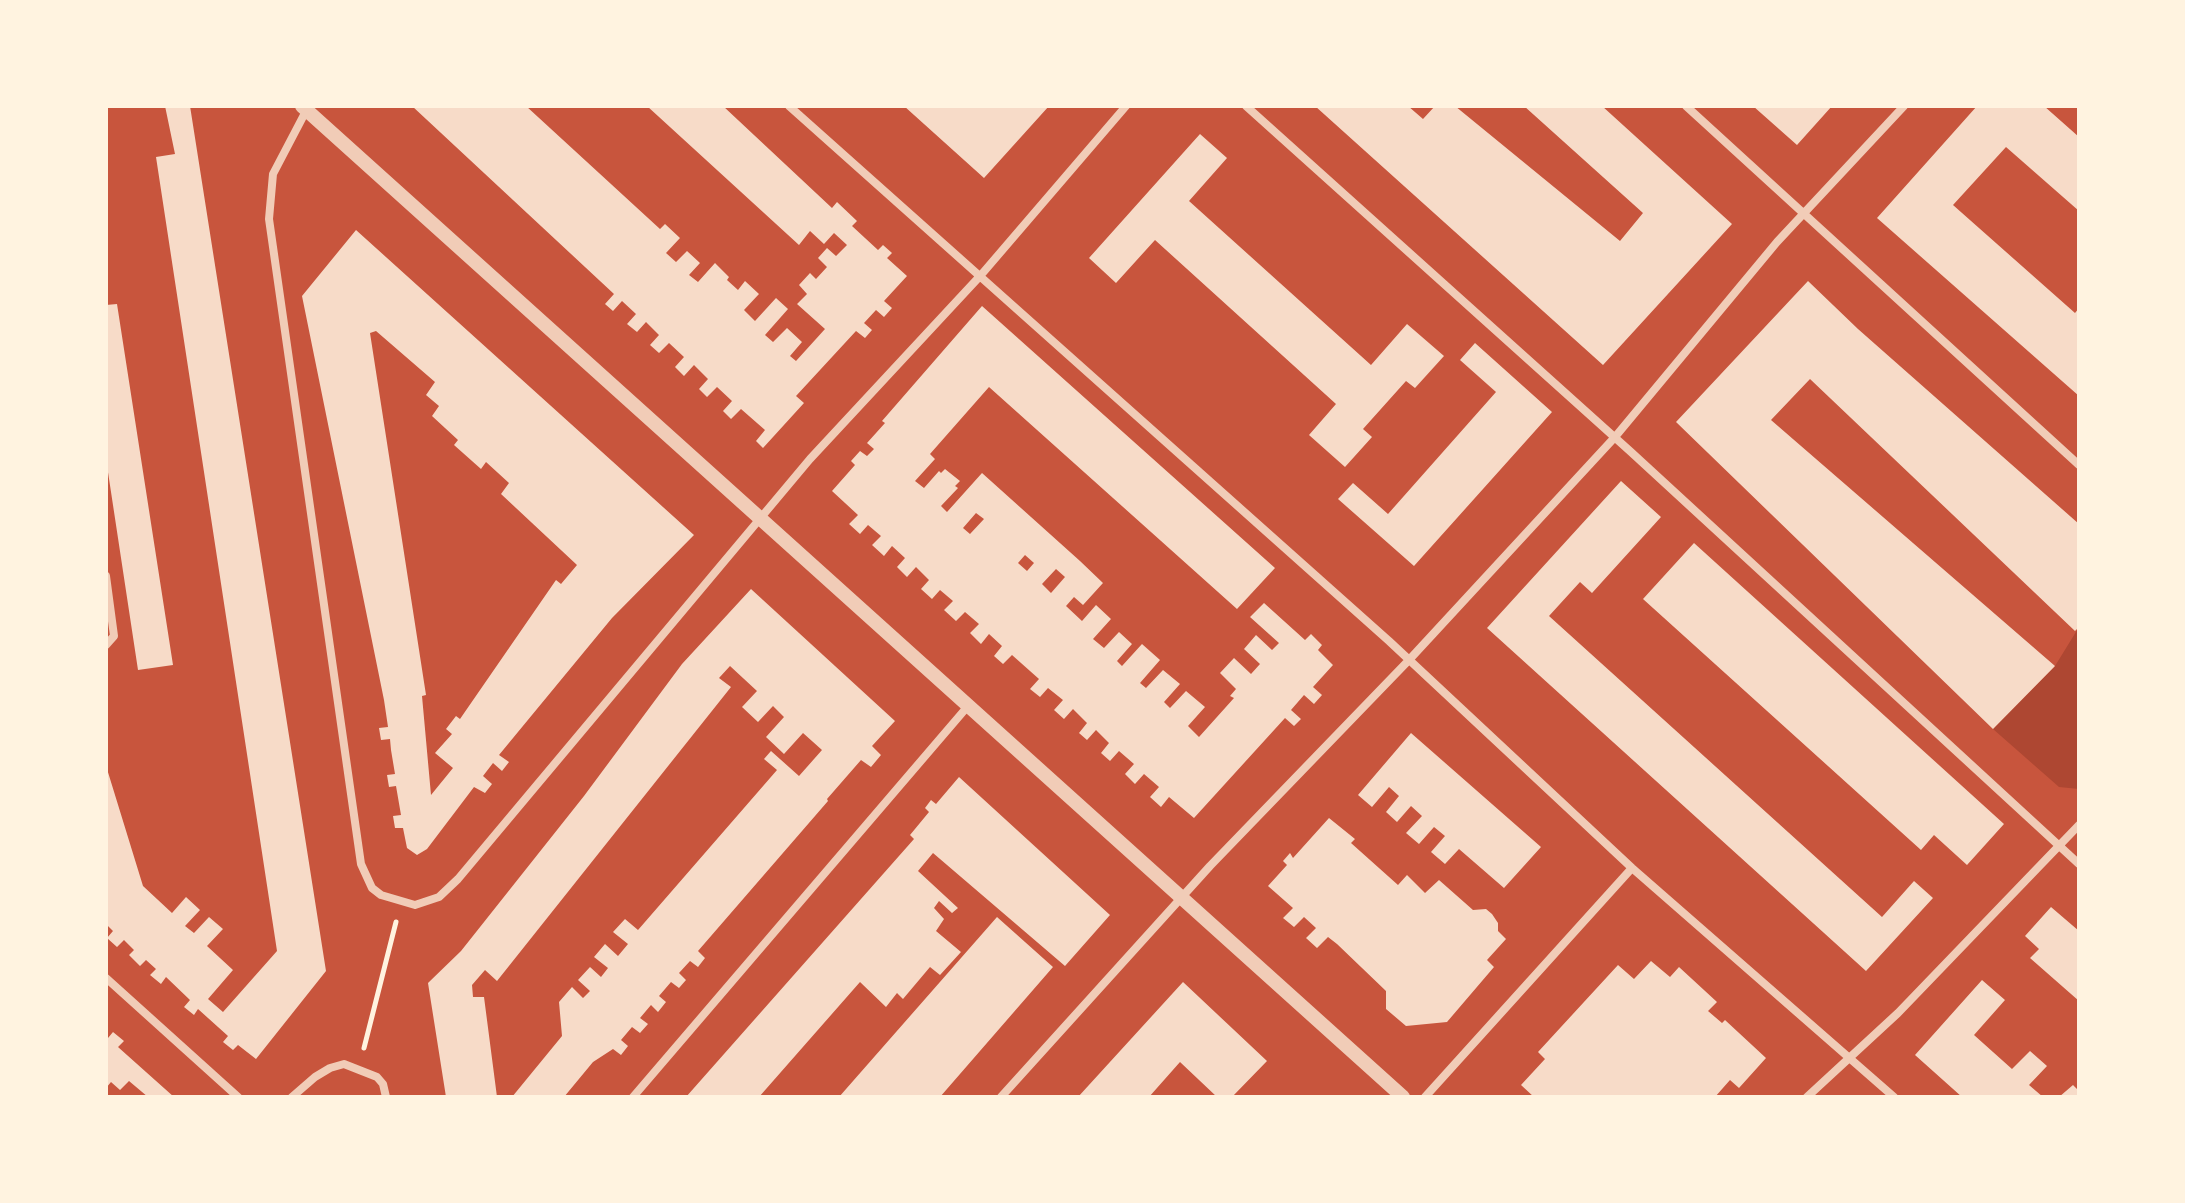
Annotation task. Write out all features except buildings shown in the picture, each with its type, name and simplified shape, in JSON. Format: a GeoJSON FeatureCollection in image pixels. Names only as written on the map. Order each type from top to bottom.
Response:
{"type":"FeatureCollection","features":[{"type":"Feature","properties":{"kind":"street"},"geometry":{"type":"LineString","coordinates":[[789,106],[1409,660],[1632,868],[1894,1097]]}},
{"type":"Feature","properties":{"kind":"street"},"geometry":{"type":"LineString","coordinates":[[1126,106],[981,275],[810,459],[760,518],[458,879],[439,897],[415,905],[381,895],[372,888],[361,864],[269,219],[273,174],[304,109],[760,518],[1403,1097]]}},
{"type":"Feature","properties":{"kind":"street"},"geometry":{"type":"LineString","coordinates":[[1246,106],[1615,437],[2079,864]]}},
{"type":"Feature","properties":{"kind":"street"},"geometry":{"type":"LineString","coordinates":[[1686,106],[2079,465]]}},
{"type":"Feature","properties":{"kind":"street"},"geometry":{"type":"LineString","coordinates":[[1001,1097],[1210,866],[1409,660],[1615,437],[1804,212],[1904,106]]}},
{"type":"Feature","properties":{"kind":"street"},"geometry":{"type":"LineString","coordinates":[[106,576],[114,636],[106,645]]}},
{"type":"Feature","properties":{"kind":"street"},"geometry":{"type":"LineString","coordinates":[[633,1097],[968,706]]}},
{"type":"Feature","properties":{"kind":"street"},"geometry":{"type":"LineString","coordinates":[[1807,1097],[1898,1013],[2079,825]]}},
{"type":"Feature","properties":{"kind":"street"},"geometry":{"type":"LineString","coordinates":[[1425,1097],[1632,868]]}},
{"type":"Feature","properties":{"kind":"street"},"geometry":{"type":"LineString","coordinates":[[106,978],[238,1097]]}},
{"type":"Feature","properties":{"kind":"street"},"geometry":{"type":"LineString","coordinates":[[292,1097],[330,1068],[344,1064],[377,1077],[383,1084],[386,1097]]}},
{"type":"Feature","properties":{"kind":"path"},"geometry":{"type":"LineString","coordinates":[[364,1048],[396,922]]}},
{"type":"Feature","properties":{"kind":"shaded area"},"geometry":{"type":"Polygon","coordinates":[[[2079,627],[2079,789],[2059,787],[1993,729],[2055,666],[2079,627]]]}}]}
